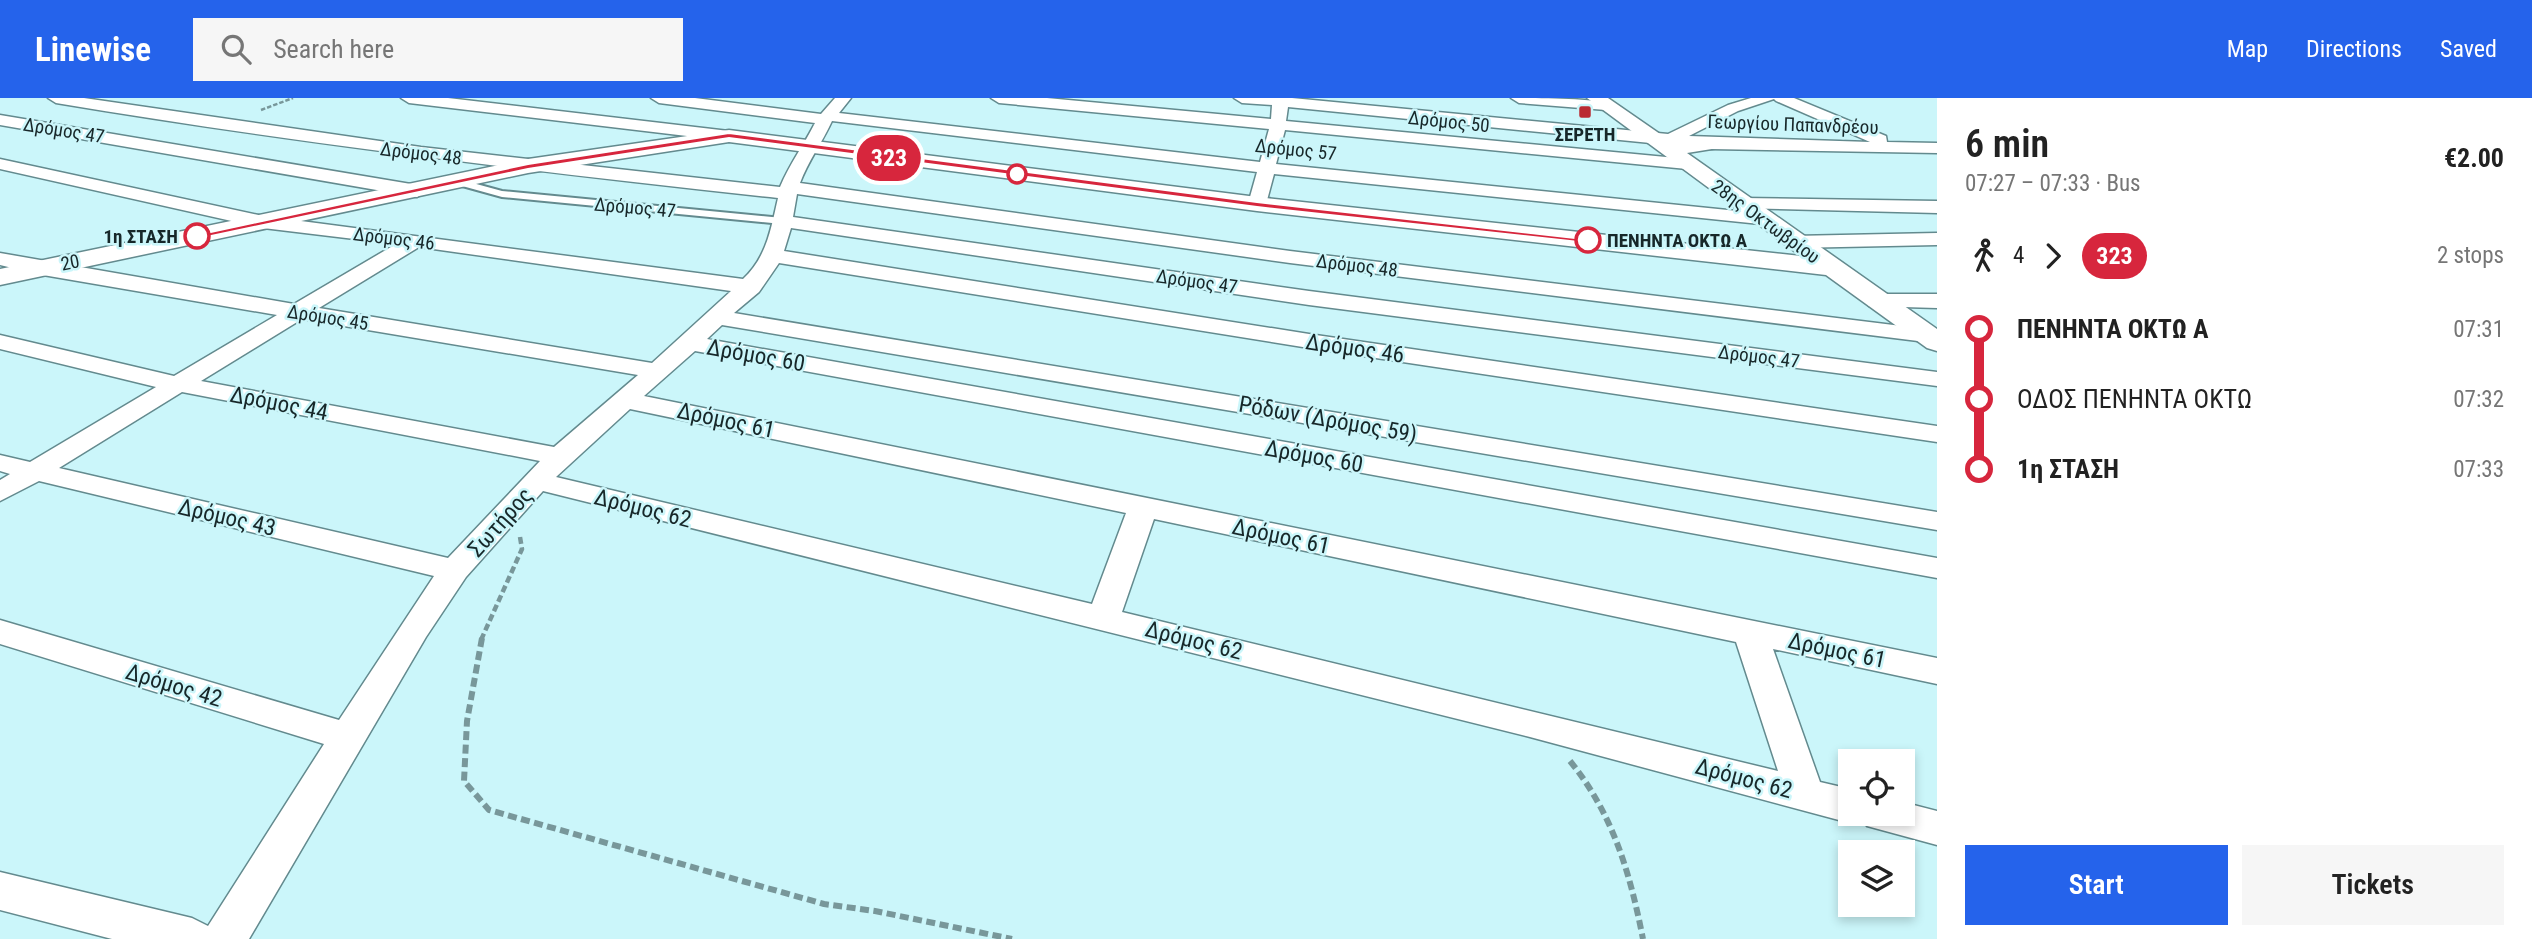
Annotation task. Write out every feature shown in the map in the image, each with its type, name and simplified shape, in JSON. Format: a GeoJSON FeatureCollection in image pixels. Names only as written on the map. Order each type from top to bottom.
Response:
{"type":"FeatureCollection","features":[{"type":"Feature","properties":{"kind":"street","name":"Δρόμος 48"},"geometry":{"type":"LineString","coordinates":[[56,98],[326,141],[786,200],[1246,250],[1932,338]]}},
{"type":"Feature","properties":{"kind":"street"},"geometry":{"type":"LineString","coordinates":[[409,98],[813,146],[1263,205],[1828,267]]}},
{"type":"Feature","properties":{"kind":"street","name":"Δρόμος 57"},"geometry":{"type":"LineString","coordinates":[[659,98],[1268,167],[1751,211],[1937,206]]}},
{"type":"Feature","properties":{"kind":"street","name":"Σωτήρος"},"geometry":{"type":"LineString","coordinates":[[225,939],[414,629],[455,570],[549,468],[751,287],[773,256],[786,200],[799,161],[813,146],[827,117],[843,98]]}},
{"type":"Feature","properties":{"kind":"street","name":"Δρόμος 50"},"geometry":{"type":"LineString","coordinates":[[999,98],[1278,125],[1669,148]]}},
{"type":"Feature","properties":{"kind":"street"},"geometry":{"type":"LineString","coordinates":[[1242,98],[1669,148],[1711,144]]}},
{"type":"Feature","properties":{"kind":"street"},"geometry":{"type":"LineString","coordinates":[[1519,98],[1601,101]]}},
{"type":"Feature","properties":{"kind":"street"},"geometry":{"type":"LineString","coordinates":[[1669,148],[1733,108],[1767,98]]}},
{"type":"Feature","properties":{"kind":"street"},"geometry":{"type":"LineString","coordinates":[[1780,98],[1902,148],[1937,168]]}},
{"type":"Feature","properties":{"kind":"street","name":"28ης Οκτωβρίου"},"geometry":{"type":"LineString","coordinates":[[1601,101],[1669,148],[1793,242],[1932,338]]}},
{"type":"Feature","properties":{"kind":"street"},"geometry":{"type":"LineString","coordinates":[[1246,250],[1263,205],[1280,102]]}},
{"type":"Feature","properties":{"kind":"street"},"geometry":{"type":"LineString","coordinates":[[23,140],[116,108]]}},
{"type":"Feature","properties":{"kind":"street","name":"Δρόμος 47"},"geometry":{"type":"LineString","coordinates":[[0,120],[417,191]]}},
{"type":"Feature","properties":{"kind":"street"},"geometry":{"type":"LineString","coordinates":[[528,166],[729,136]]}},
{"type":"Feature","properties":{"kind":"street","name":"Γεωργίου Παπανδρέου"},"geometry":{"type":"LineString","coordinates":[[1711,144],[1937,148]]}},
{"type":"Feature","properties":{"kind":"street","name":"Δρόμος 46"},"geometry":{"type":"LineString","coordinates":[[0,164],[263,222],[416,240],[751,287]]}},
{"type":"Feature","properties":{"kind":"street","name":"20"},"geometry":{"type":"LineString","coordinates":[[0,277],[528,166]]}},
{"type":"Feature","properties":{"kind":"street","name":"Δρόμος 47"},"geometry":{"type":"LineString","coordinates":[[786,200],[1309,298],[1937,379]]}},
{"type":"Feature","properties":{"kind":"street"},"geometry":{"type":"LineString","coordinates":[[1793,242],[1937,239]]}},
{"type":"Feature","properties":{"kind":"street"},"geometry":{"type":"LineString","coordinates":[[0,492],[416,240]]}},
{"type":"Feature","properties":{"kind":"street","name":"Δρόμος 46"},"geometry":{"type":"LineString","coordinates":[[773,256],[1309,341],[1937,434]]}},
{"type":"Feature","properties":{"kind":"street","name":"Δρόμος 45"},"geometry":{"type":"LineString","coordinates":[[0,259],[37,268],[295,312],[657,371]]}},
{"type":"Feature","properties":{"kind":"street"},"geometry":{"type":"LineString","coordinates":[[1877,301],[1937,301]]}},
{"type":"Feature","properties":{"kind":"street","name":"Ρόδων (Δρόμος 59)"},"geometry":{"type":"LineString","coordinates":[[718,317],[1937,521]]}},
{"type":"Feature","properties":{"kind":"street","name":"Δρόμος 44"},"geometry":{"type":"LineString","coordinates":[[0,342],[549,468]]}},
{"type":"Feature","properties":{"kind":"street","name":"Δρόμος 60"},"geometry":{"type":"LineString","coordinates":[[690,343],[1937,568]]}},
{"type":"Feature","properties":{"kind":"street","name":"Δρόμος 61"},"geometry":{"type":"LineString","coordinates":[[626,400],[1937,671]]}},
{"type":"Feature","properties":{"kind":"street"},"geometry":{"type":"LineString","coordinates":[[1214,438],[1224,401]]}},
{"type":"Feature","properties":{"kind":"street","name":"Δρόμος 43"},"geometry":{"type":"LineString","coordinates":[[0,463],[455,570]]}},
{"type":"Feature","properties":{"kind":"street","name":"Δρόμος 62"},"geometry":{"type":"LineString","coordinates":[[549,468],[1103,618],[1530,723],[1838,803]]}},
{"type":"Feature","properties":{"kind":"street"},"geometry":{"type":"LineString","coordinates":[[1103,618],[1143,508]]}},
{"type":"Feature","properties":{"kind":"street","name":"Δρόμος 42"},"geometry":{"type":"LineString","coordinates":[[0,632],[347,737]]}},
{"type":"Feature","properties":{"kind":"street"},"geometry":{"type":"LineString","coordinates":[[1750,632],[1805,794]]}},
{"type":"Feature","properties":{"kind":"street"},"geometry":{"type":"LineString","coordinates":[[1915,822],[1937,828]]}},
{"type":"Feature","properties":{"kind":"street"},"geometry":{"type":"LineString","coordinates":[[0,891],[192,939]]}},
{"type":"Feature","properties":{"kind":"lane","name":"Δρόμος 47"},"geometry":{"type":"LineString","coordinates":[[458,182],[502,194],[786,200]]}},
{"type":"Feature","properties":{"kind":"path"},"geometry":{"type":"LineString","coordinates":[[510,510],[518,523],[522,549],[481,640],[467,721],[464,781],[489,810],[824,904],[875,911],[1012,939]]}},
{"type":"Feature","properties":{"kind":"path"},"geometry":{"type":"LineString","coordinates":[[1530,723],[1573,764],[1610,817],[1628,866],[1643,939]]}},
{"type":"Feature","properties":{"kind":"bus line","name":"323"},"geometry":{"type":"LineString","coordinates":[[197,236],[528,166],[620,150],[729,136],[1257,204],[1588,240]]}},
{"type":"Feature","properties":{"kind":"place","name":"ΣΕΡΕΤΗ"},"geometry":{"type":"Point","coordinates":[1585,112]}},
{"type":"Feature","properties":{"kind":"place","name":"1η ΣΤΑΣΗ"},"geometry":{"type":"Point","coordinates":[197,236]}},
{"type":"Feature","properties":{"kind":"place","name":"ΠΕΝΗΝΤΑ ΟΚΤΩ Α"},"geometry":{"type":"Point","coordinates":[1588,240]}}]}
